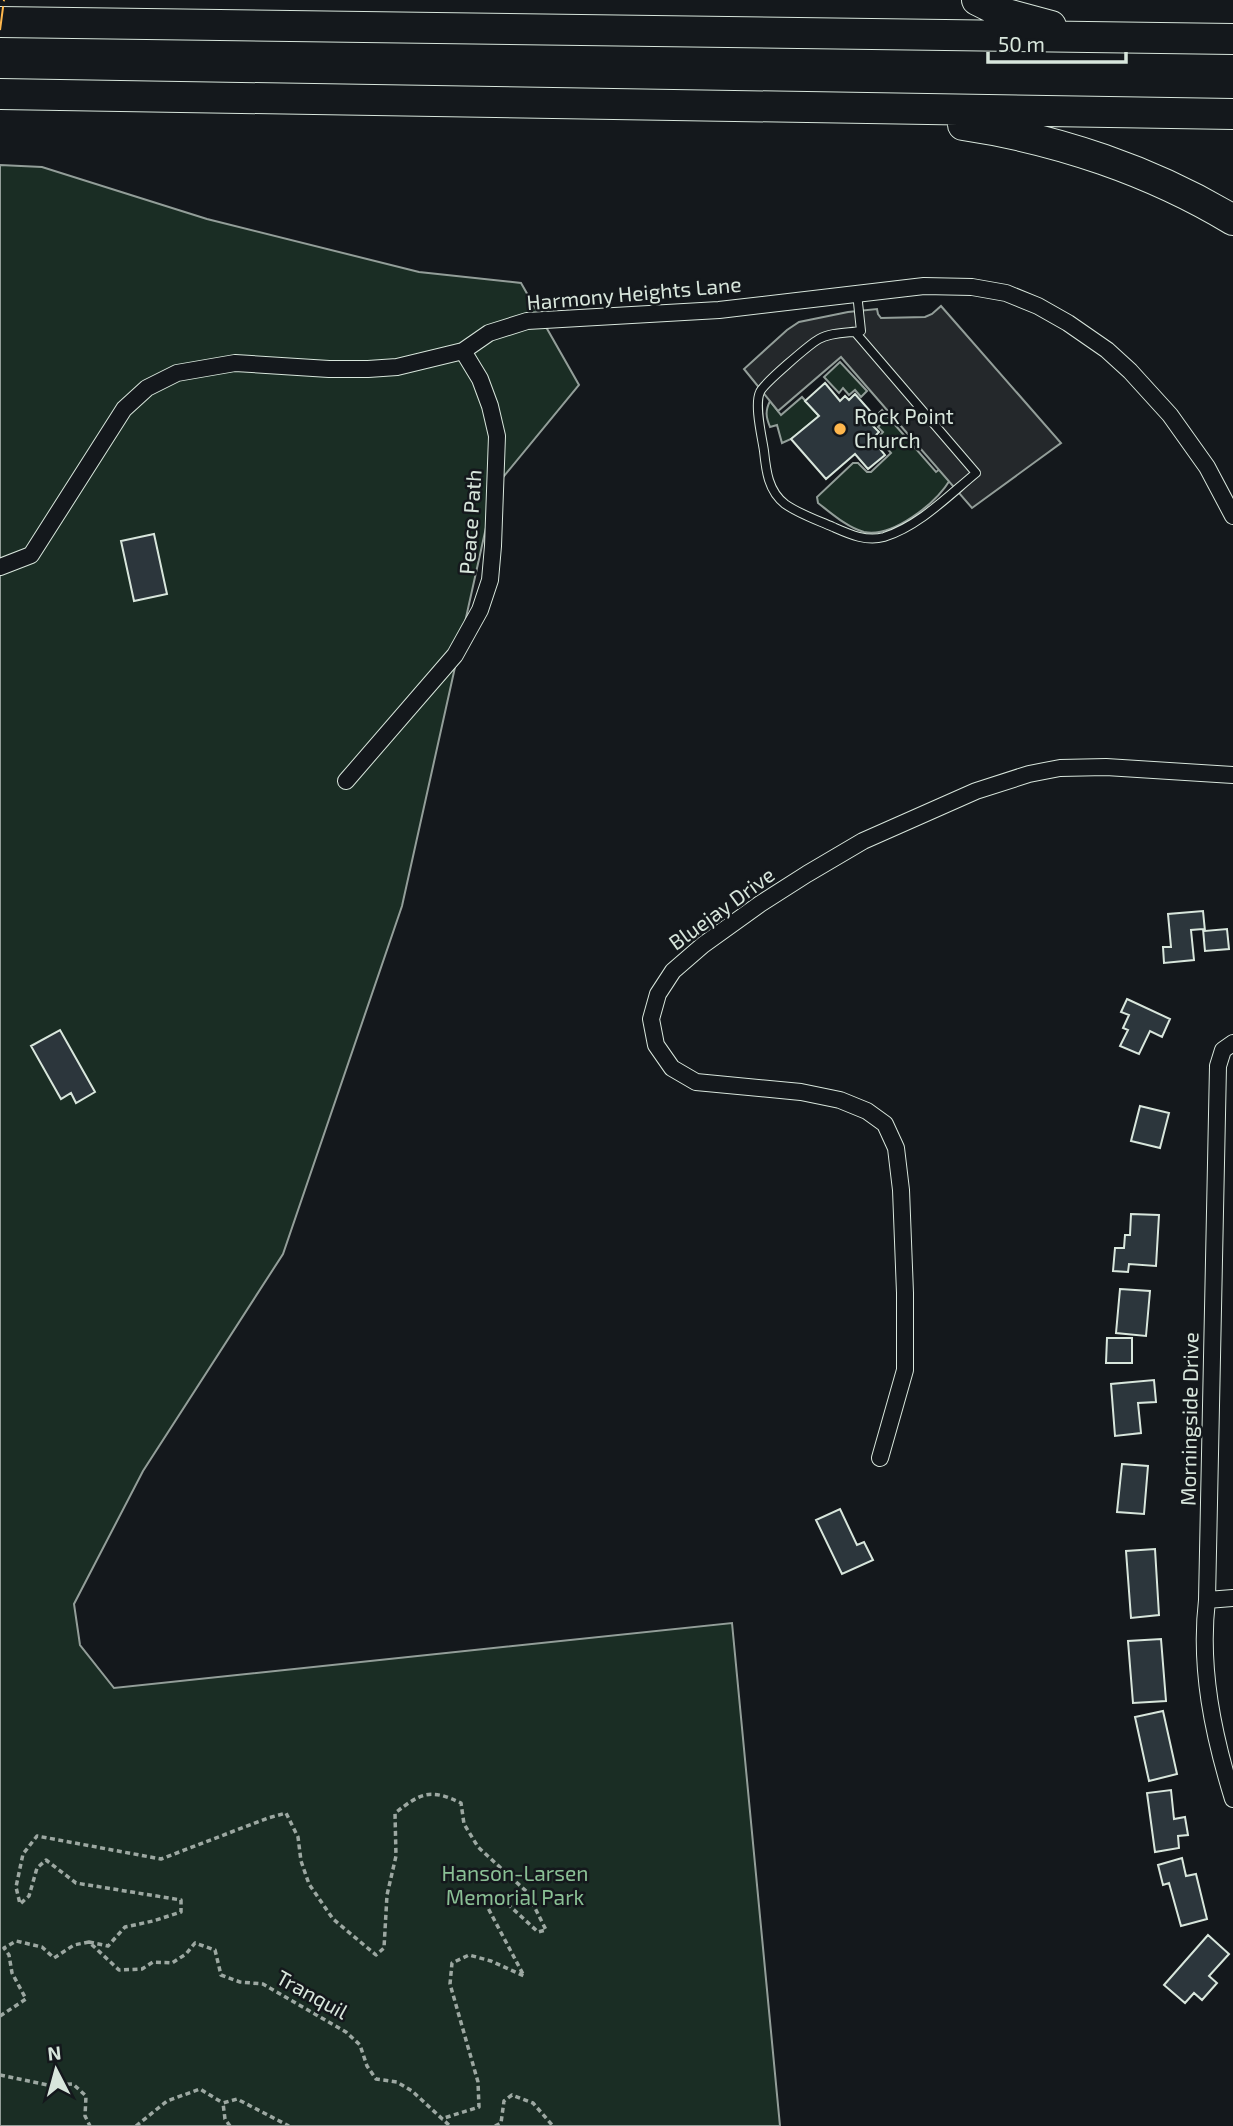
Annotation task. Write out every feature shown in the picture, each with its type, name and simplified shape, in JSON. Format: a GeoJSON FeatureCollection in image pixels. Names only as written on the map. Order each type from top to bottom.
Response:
{"type":"FeatureCollection","features":[{"type":"Feature","properties":{"kind":"highway"},"geometry":{"type":"LineString","coordinates":[[977,0],[1003,13],[1050,26],[1233,38]]}},
{"type":"Feature","properties":{"kind":"highway"},"geometry":{"type":"LineString","coordinates":[[0,23],[1233,38]]}},
{"type":"Feature","properties":{"kind":"highway"},"geometry":{"type":"LineString","coordinates":[[0,94],[1233,114]]}},
{"type":"Feature","properties":{"kind":"highway"},"geometry":{"type":"LineString","coordinates":[[832,108],[843,114],[913,119],[989,129],[1061,146],[1164,185],[1233,220]]}},
{"type":"Feature","properties":{"kind":"street","name":"Harmony Heights Lane"},"geometry":{"type":"LineString","coordinates":[[0,568],[31,555],[124,409],[147,388],[177,373],[235,363],[368,369],[397,366],[463,351],[489,333],[527,321],[719,310],[924,286],[972,287],[1006,293],[1038,306],[1107,350],[1170,415],[1207,467],[1233,516]]}},
{"type":"Feature","properties":{"kind":"street","name":"Peace Path"},"geometry":{"type":"LineString","coordinates":[[346,781],[455,655],[480,610],[490,580],[497,436],[480,379],[463,351]]}},
{"type":"Feature","properties":{"kind":"street","name":"Bluejay Drive"},"geometry":{"type":"LineString","coordinates":[[880,1458],[905,1370],[901,1190],[895,1148],[884,1124],[867,1111],[840,1100],[801,1093],[696,1082],[672,1068],[656,1045],[650,1019],[658,994],[673,971],[760,904],[863,841],[976,791],[1029,774],[1060,768],[1106,767],[1233,775]]}},
{"type":"Feature","properties":{"kind":"street","name":"Morningside Drive"},"geometry":{"type":"LineString","coordinates":[[1233,1043],[1223,1050],[1218,1066],[1207,1600],[1203,1630],[1206,1680],[1218,1751],[1233,1799]]}},
{"type":"Feature","properties":{"kind":"street"},"geometry":{"type":"LineString","coordinates":[[1207,1600],[1233,1598]]}},
{"type":"Feature","properties":{"kind":"lane"},"geometry":{"type":"LineString","coordinates":[[855,332],[975,473],[914,522],[897,532],[870,539],[853,535],[783,503],[772,488],[766,472],[759,406],[760,392],[819,339],[831,335],[861,331],[857,293]]}},
{"type":"Feature","properties":{"kind":"path"},"geometry":{"type":"LineString","coordinates":[[0,2016],[26,1999],[12,1973],[9,1955],[4,1948],[16,1941],[42,1947],[54,1958],[74,1945],[89,1942],[108,1946],[125,1927],[181,1912],[181,1900],[76,1883],[46,1860],[37,1868],[29,1896],[20,1904],[16,1887],[23,1854],[37,1836],[161,1859],[286,1813],[298,1837],[301,1861],[309,1884],[333,1919],[376,1955],[384,1948],[387,1895],[396,1856],[395,1814],[415,1798],[441,1793],[461,1803],[464,1825],[478,1847],[527,1892],[546,1930],[538,1932],[499,1896],[488,1908],[524,1976],[491,1961],[468,1955],[452,1963],[450,1984],[478,2082],[479,2107],[441,2119]]}},
{"type":"Feature","properties":{"kind":"path","name":"Tranquil"},"geometry":{"type":"LineString","coordinates":[[89,1942],[119,1970],[142,1969],[153,1962],[172,1963],[186,1954],[195,1943],[215,1951],[221,1975],[240,1983],[263,1984],[346,2032],[360,2045],[367,2066],[376,2079],[397,2082],[412,2091],[450,2126]]}},
{"type":"Feature","properties":{"kind":"path"},"geometry":{"type":"LineString","coordinates":[[0,2075],[48,2085],[73,2084],[86,2096],[85,2116],[90,2126]]}},
{"type":"Feature","properties":{"kind":"path"},"geometry":{"type":"LineString","coordinates":[[136,2126],[167,2101],[200,2089],[223,2103],[237,2099],[289,2126]]}},
{"type":"Feature","properties":{"kind":"path"},"geometry":{"type":"LineString","coordinates":[[495,2126],[501,2123],[504,2101],[512,2095],[533,2104],[553,2126]]}},
{"type":"Feature","properties":{"kind":"path"},"geometry":{"type":"LineString","coordinates":[[223,2103],[225,2119],[230,2126]]}},
{"type":"Feature","properties":{"kind":"green space","name":"Hanson-Larsen Memorial Park"},"geometry":{"type":"Polygon","coordinates":[[[0,165],[42,167],[207,219],[419,272],[521,283],[579,385],[495,487],[402,906],[283,1254],[143,1471],[74,1604],[80,1645],[114,1688],[732,1623],[780,2126],[0,2126],[0,165]]]}},
{"type":"Feature","properties":{"kind":"green space"},"geometry":{"type":"Polygon","coordinates":[[[840,362],[867,391],[861,397],[855,390],[849,395],[843,388],[839,393],[824,377],[840,362]]]}},
{"type":"Feature","properties":{"kind":"green space"},"geometry":{"type":"Polygon","coordinates":[[[802,397],[819,416],[782,443],[777,425],[770,427],[768,405],[770,401],[781,415],[802,397]]]}},
{"type":"Feature","properties":{"kind":"green space"},"geometry":{"type":"Polygon","coordinates":[[[882,410],[936,472],[940,469],[950,480],[935,499],[913,517],[888,530],[864,532],[834,516],[818,503],[817,497],[853,463],[858,463],[867,472],[871,472],[891,453],[878,438],[883,432],[878,427],[883,422],[878,414],[882,410]]]}},
{"type":"Feature","properties":{"kind":"shaded area"},"geometry":{"type":"Polygon","coordinates":[[[941,306],[1061,443],[972,508],[841,357],[778,411],[744,369],[799,322],[877,309],[881,318],[925,317],[941,306]]]}},
{"type":"Feature","properties":{"kind":"building","name":"Rock Point Church"},"geometry":{"type":"Polygon","coordinates":[[[825,383],[840,401],[845,396],[849,400],[855,394],[878,420],[872,425],[879,432],[872,439],[885,455],[868,469],[855,454],[826,479],[791,439],[819,416],[805,401],[825,383]]]}},
{"type":"Feature","properties":{"kind":"building"},"geometry":{"type":"Polygon","coordinates":[[[154,534],[167,594],[134,601],[121,541],[154,534]]]}},
{"type":"Feature","properties":{"kind":"building"},"geometry":{"type":"Polygon","coordinates":[[[1203,911],[1205,931],[1227,929],[1229,949],[1205,951],[1203,929],[1191,930],[1194,960],[1164,963],[1163,947],[1171,947],[1168,914],[1203,911]]]}},
{"type":"Feature","properties":{"kind":"building"},"geometry":{"type":"Polygon","coordinates":[[[1127,999],[1170,1019],[1162,1037],[1150,1031],[1139,1054],[1120,1046],[1128,1030],[1123,1028],[1129,1015],[1121,1012],[1127,999]]]}},
{"type":"Feature","properties":{"kind":"building"},"geometry":{"type":"Polygon","coordinates":[[[60,1030],[95,1092],[76,1103],[71,1093],[61,1099],[31,1046],[60,1030]]]}},
{"type":"Feature","properties":{"kind":"building"},"geometry":{"type":"Polygon","coordinates":[[[1140,1106],[1169,1113],[1160,1148],[1131,1141],[1140,1106]]]}},
{"type":"Feature","properties":{"kind":"building"},"geometry":{"type":"Polygon","coordinates":[[[1131,1214],[1159,1215],[1156,1266],[1129,1264],[1128,1272],[1113,1271],[1115,1248],[1124,1248],[1125,1235],[1130,1235],[1131,1214]]]}},
{"type":"Feature","properties":{"kind":"building"},"geometry":{"type":"Polygon","coordinates":[[[1120,1289],[1150,1291],[1146,1336],[1116,1333],[1120,1289]]]}},
{"type":"Feature","properties":{"kind":"building"},"geometry":{"type":"Polygon","coordinates":[[[1107,1338],[1132,1338],[1132,1363],[1106,1363],[1107,1338]]]}},
{"type":"Feature","properties":{"kind":"building"},"geometry":{"type":"Polygon","coordinates":[[[1154,1380],[1156,1402],[1138,1403],[1141,1433],[1115,1436],[1111,1384],[1154,1380]]]}},
{"type":"Feature","properties":{"kind":"building"},"geometry":{"type":"Polygon","coordinates":[[[1122,1464],[1148,1466],[1144,1514],[1117,1512],[1122,1464]]]}},
{"type":"Feature","properties":{"kind":"building"},"geometry":{"type":"Polygon","coordinates":[[[840,1509],[857,1545],[864,1542],[873,1560],[842,1574],[816,1520],[840,1509]]]}},
{"type":"Feature","properties":{"kind":"building"},"geometry":{"type":"Polygon","coordinates":[[[1155,1549],[1159,1615],[1131,1618],[1126,1551],[1155,1549]]]}},
{"type":"Feature","properties":{"kind":"building"},"geometry":{"type":"Polygon","coordinates":[[[1161,1639],[1166,1701],[1133,1703],[1128,1641],[1161,1639]]]}},
{"type":"Feature","properties":{"kind":"building"},"geometry":{"type":"Polygon","coordinates":[[[1163,1711],[1177,1774],[1149,1781],[1135,1717],[1163,1711]]]}},
{"type":"Feature","properties":{"kind":"building"},"geometry":{"type":"Polygon","coordinates":[[[1171,1790],[1174,1819],[1185,1817],[1188,1835],[1178,1836],[1179,1848],[1155,1852],[1147,1793],[1171,1790]]]}},
{"type":"Feature","properties":{"kind":"building"},"geometry":{"type":"Polygon","coordinates":[[[1182,1858],[1186,1876],[1196,1874],[1207,1919],[1181,1926],[1169,1883],[1163,1885],[1158,1865],[1182,1858]]]}},
{"type":"Feature","properties":{"kind":"building"},"geometry":{"type":"Polygon","coordinates":[[[1208,1935],[1229,1954],[1209,1976],[1217,1983],[1202,2000],[1194,1993],[1185,2003],[1164,1985],[1208,1935]]]}},
{"type":"Feature","properties":{"kind":"power"},"geometry":{"type":"LineString","coordinates":[[0,30],[4,0]]}},
{"type":"Feature","properties":{"kind":"place","name":"Rock Point Church"},"geometry":{"type":"Point","coordinates":[840,429]}}]}
